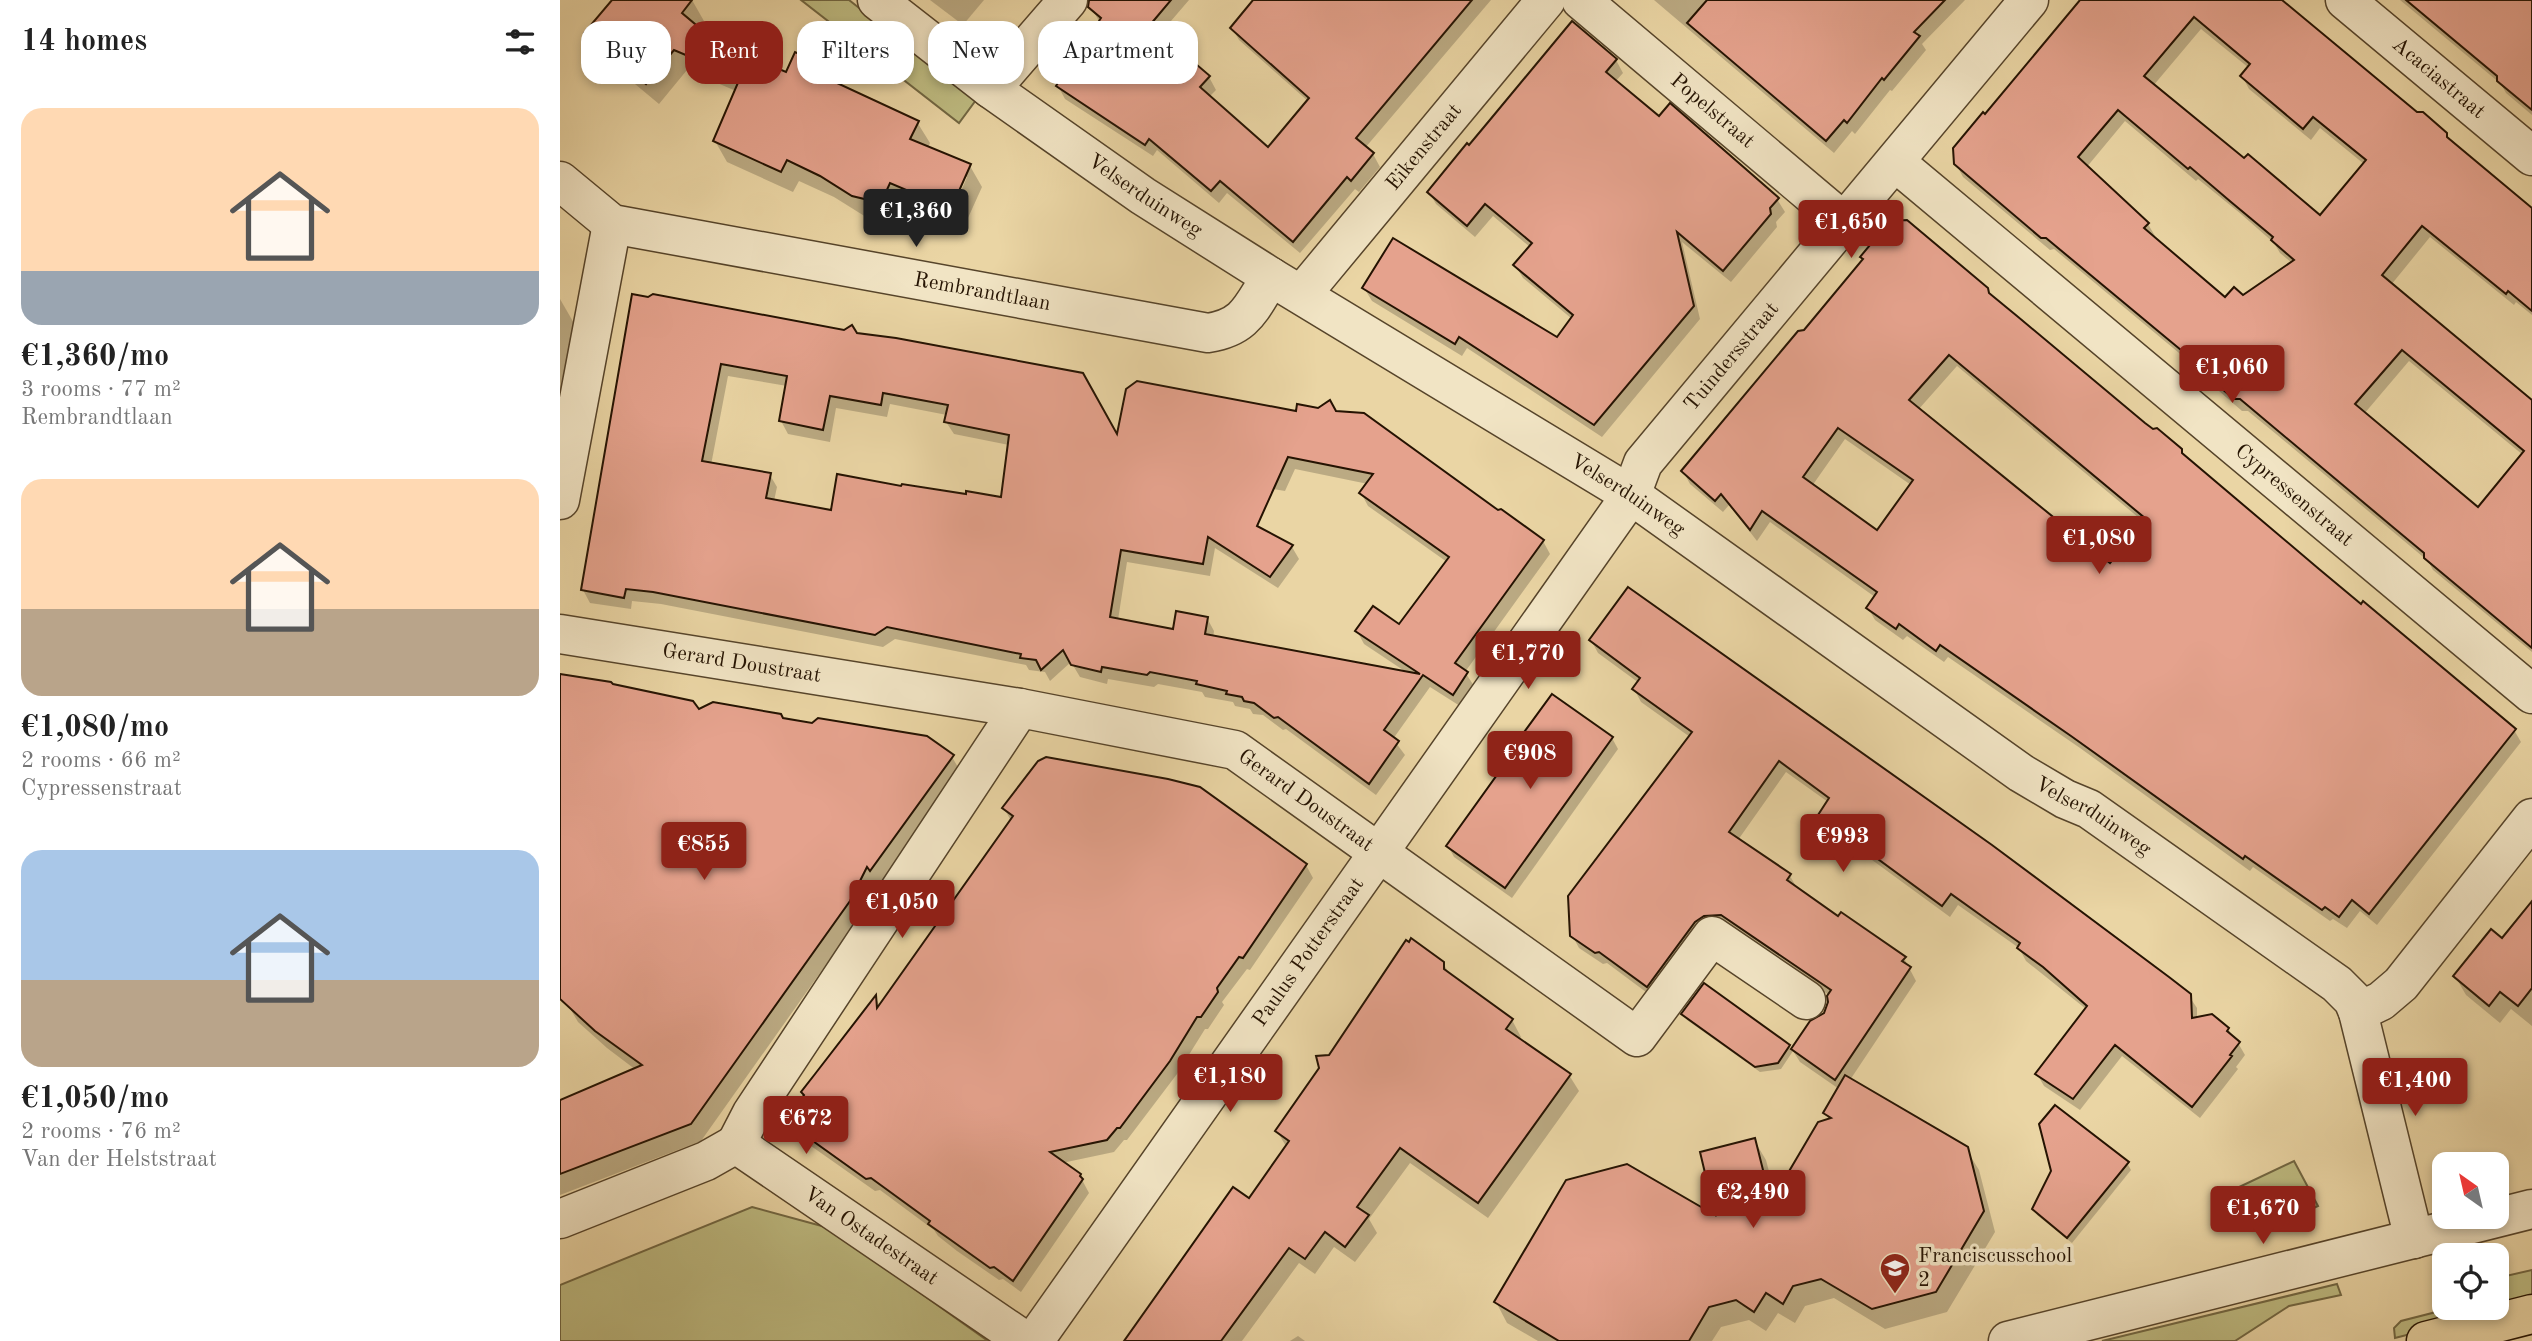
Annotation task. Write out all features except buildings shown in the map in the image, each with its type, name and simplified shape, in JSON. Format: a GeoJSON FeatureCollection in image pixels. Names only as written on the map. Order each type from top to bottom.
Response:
{"type":"FeatureCollection","features":[{"type":"Feature","properties":{"kind":"main road"},"geometry":{"type":"LineString","coordinates":[[2447,1338],[2532,1314]]}},
{"type":"Feature","properties":{"kind":"street","name":"Velserduinweg"},"geometry":{"type":"LineString","coordinates":[[877,0],[991,89],[1132,189],[1630,495],[2021,773],[2065,799],[2089,809],[2337,984],[2353,1000],[2358,1012],[2414,1239]]}},
{"type":"Feature","properties":{"kind":"street"},"geometry":{"type":"LineString","coordinates":[[991,89],[1068,0]]}},
{"type":"Feature","properties":{"kind":"street","name":"Eikenstraat"},"geometry":{"type":"LineString","coordinates":[[1287,286],[1546,0]]}},
{"type":"Feature","properties":{"kind":"street","name":"Popelstraat"},"geometry":{"type":"LineString","coordinates":[[1581,0],[1844,222]]}},
{"type":"Feature","properties":{"kind":"street","name":"Tuindersstraat"},"geometry":{"type":"LineString","coordinates":[[1630,495],[1643,463],[2029,0]]}},
{"type":"Feature","properties":{"kind":"street","name":"Acaciastraat"},"geometry":{"type":"LineString","coordinates":[[2345,0],[2532,156]]}},
{"type":"Feature","properties":{"kind":"street","name":"Cypressenstraat"},"geometry":{"type":"LineString","coordinates":[[1895,162],[2532,694]]}},
{"type":"Feature","properties":{"kind":"street","name":"Rembrandtlaan"},"geometry":{"type":"LineString","coordinates":[[560,181],[612,224],[1208,332],[1229,330],[1287,286]]}},
{"type":"Feature","properties":{"kind":"street"},"geometry":{"type":"LineString","coordinates":[[560,500],[612,224]]}},
{"type":"Feature","properties":{"kind":"street","name":"Paulus Potterstraat"},"geometry":{"type":"LineString","coordinates":[[1034,1341],[1630,495]]}},
{"type":"Feature","properties":{"kind":"street","name":"Gerard Doustraat"},"geometry":{"type":"LineString","coordinates":[[560,634],[1020,708],[1235,750],[1637,1037],[1712,936],[1806,1000]]}},
{"type":"Feature","properties":{"kind":"street"},"geometry":{"type":"LineString","coordinates":[[560,1219],[706,1161],[736,1144],[752,1113],[1020,708]]}},
{"type":"Feature","properties":{"kind":"street"},"geometry":{"type":"LineString","coordinates":[[2358,1012],[2381,1001],[2401,985],[2532,818]]}},
{"type":"Feature","properties":{"kind":"street","name":"Van Ostadestraat"},"geometry":{"type":"LineString","coordinates":[[736,1144],[1025,1341]]}},
{"type":"Feature","properties":{"kind":"street"},"geometry":{"type":"LineString","coordinates":[[2008,1341],[2532,1209]]}},
{"type":"Feature","properties":{"kind":"shaded area"},"geometry":{"type":"Polygon","coordinates":[[[801,0],[849,0],[876,21],[828,21],[801,0]]]}},
{"type":"Feature","properties":{"kind":"shaded area"},"geometry":{"type":"Polygon","coordinates":[[[914,51],[928,62],[928,84],[956,84],[976,100],[959,123],[909,84],[914,84],[914,51]]]}},
{"type":"Feature","properties":{"kind":"shaded area"},"geometry":{"type":"Polygon","coordinates":[[[2294,1161],[2318,1206],[2259,1233],[2237,1188],[2294,1161]]]}},
{"type":"Feature","properties":{"kind":"shaded area"},"geometry":{"type":"Polygon","coordinates":[[[752,1207],[829,1228],[988,1341],[560,1341],[560,1285],[752,1207]]]}},
{"type":"Feature","properties":{"kind":"shaded area"},"geometry":{"type":"Polygon","coordinates":[[[2532,1270],[2532,1303],[2509,1309],[2509,1275],[2532,1270]]]}},
{"type":"Feature","properties":{"kind":"shaded area"},"geometry":{"type":"Polygon","coordinates":[[[2337,1284],[2341,1295],[2289,1306],[2235,1341],[2102,1341],[2337,1284]]]}},
{"type":"Feature","properties":{"kind":"shaded area"},"geometry":{"type":"Polygon","coordinates":[[[2432,1313],[2432,1320],[2465,1320],[2395,1338],[2394,1328],[2401,1321],[2432,1313]]]}},
{"type":"Feature","properties":{"kind":"place","name":"Franciscusschool 2"},"geometry":{"type":"Point","coordinates":[1895,1295]}}]}
